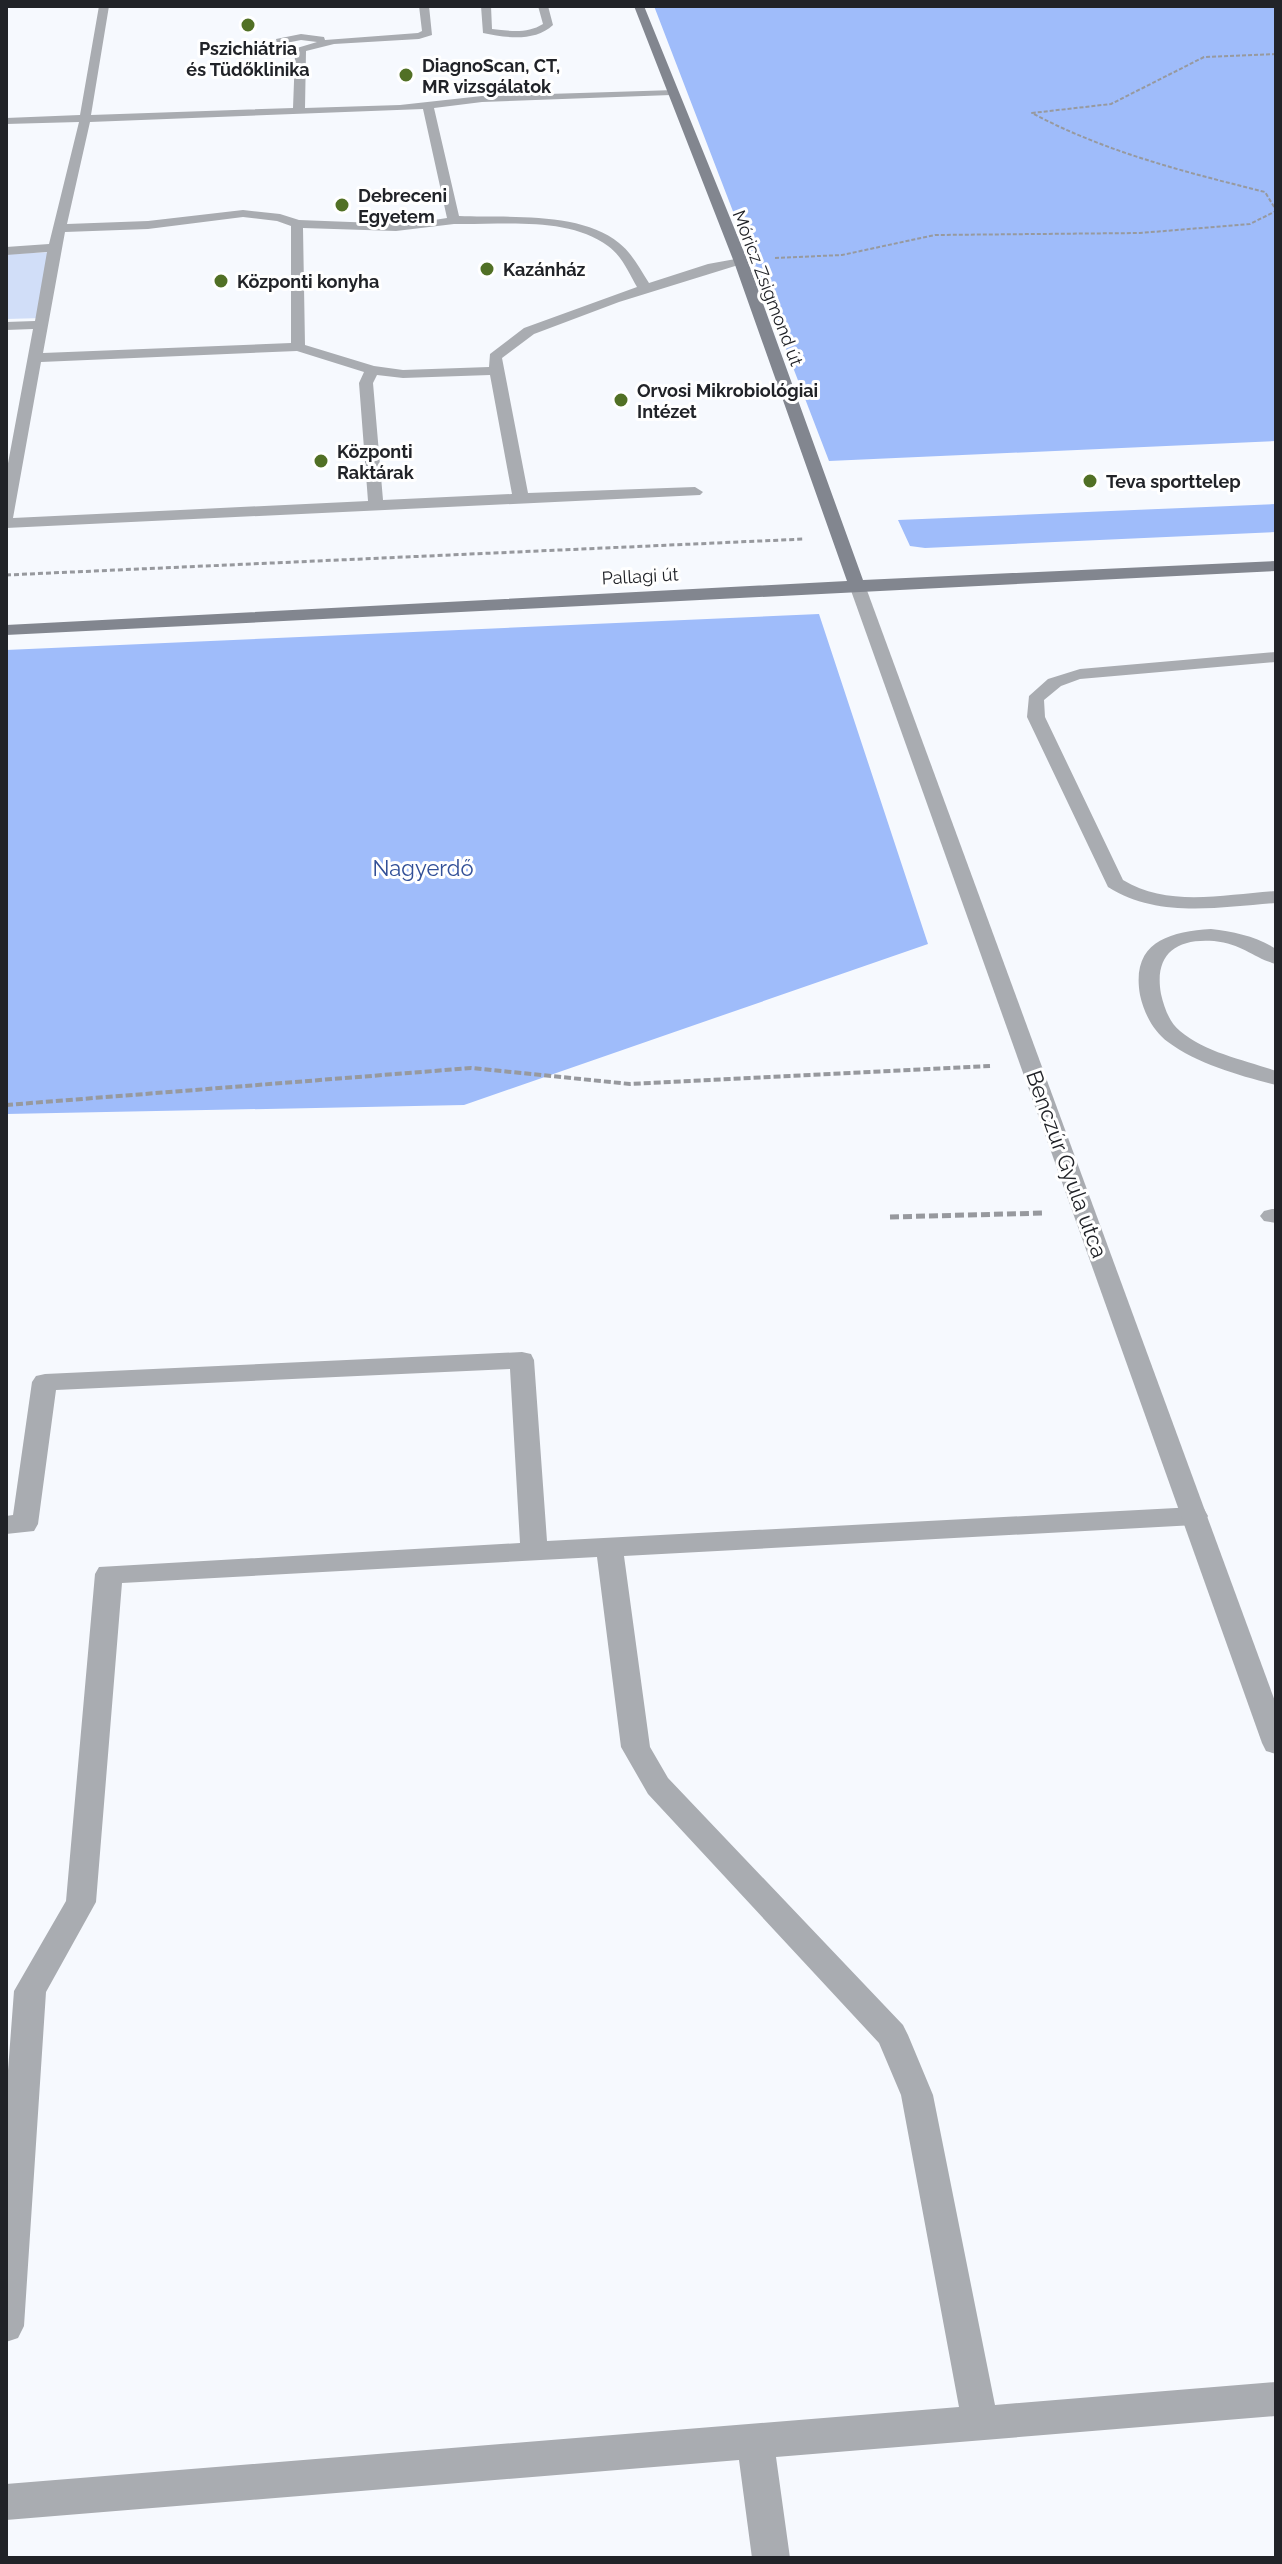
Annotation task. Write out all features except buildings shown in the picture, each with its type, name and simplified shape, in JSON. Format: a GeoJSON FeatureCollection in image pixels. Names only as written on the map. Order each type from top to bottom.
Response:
{"type":"FeatureCollection","features":[{"type":"Feature","properties":{"kind":"street"},"geometry":{"type":"LineString","coordinates":[[6,516],[55,248],[85,119],[104,6]]}},
{"type":"Feature","properties":{"kind":"street"},"geometry":{"type":"LineString","coordinates":[[300,53],[282,46],[280,41],[301,37],[334,41],[405,38],[428,33],[424,6]]}},
{"type":"Feature","properties":{"kind":"street"},"geometry":{"type":"LineString","coordinates":[[486,6],[487,31],[524,34],[542,30],[548,25],[543,6]]}},
{"type":"Feature","properties":{"kind":"street","name":"Móricz Zsigmond út"},"geometry":{"type":"LineString","coordinates":[[639,6],[741,262],[857,585]]}},
{"type":"Feature","properties":{"kind":"street"},"geometry":{"type":"LineString","coordinates":[[300,53],[310,46],[334,41]]}},
{"type":"Feature","properties":{"kind":"street"},"geometry":{"type":"LineString","coordinates":[[299,111],[300,53]]}},
{"type":"Feature","properties":{"kind":"street"},"geometry":{"type":"LineString","coordinates":[[6,121],[299,111],[428,105],[482,99],[671,92]]}},
{"type":"Feature","properties":{"kind":"street"},"geometry":{"type":"LineString","coordinates":[[428,105],[454,220]]}},
{"type":"Feature","properties":{"kind":"street"},"geometry":{"type":"LineString","coordinates":[[60,228],[151,225],[178,220],[277,214],[297,224],[397,227],[436,226],[454,220],[550,224],[589,231],[612,242],[633,267],[645,289]]}},
{"type":"Feature","properties":{"kind":"street"},"geometry":{"type":"LineString","coordinates":[[297,224],[298,347]]}},
{"type":"Feature","properties":{"kind":"street"},"geometry":{"type":"LineString","coordinates":[[6,251],[55,248]]}},
{"type":"Feature","properties":{"kind":"street"},"geometry":{"type":"LineString","coordinates":[[521,498],[495,357],[529,331],[645,289],[713,267],[741,262]]}},
{"type":"Feature","properties":{"kind":"street"},"geometry":{"type":"LineString","coordinates":[[6,326],[41,325]]}},
{"type":"Feature","properties":{"kind":"street"},"geometry":{"type":"LineString","coordinates":[[35,358],[298,347],[372,370],[403,374],[496,371]]}},
{"type":"Feature","properties":{"kind":"street"},"geometry":{"type":"LineString","coordinates":[[372,370],[366,383],[376,504]]}},
{"type":"Feature","properties":{"kind":"street"},"geometry":{"type":"LineString","coordinates":[[6,523],[695,492]]}},
{"type":"Feature","properties":{"kind":"street","name":"Pallagi út"},"geometry":{"type":"LineString","coordinates":[[6,630],[1276,566]]}},
{"type":"Feature","properties":{"kind":"street","name":"Benczúr Gyula utca"},"geometry":{"type":"LineString","coordinates":[[857,585],[1276,1743]]}},
{"type":"Feature","properties":{"kind":"street"},"geometry":{"type":"LineString","coordinates":[[1276,657],[1080,674],[1058,679],[1044,688],[1035,700],[1036,717],[1115,883],[1125,892],[1162,901],[1276,897]]}},
{"type":"Feature","properties":{"kind":"street"},"geometry":{"type":"LineString","coordinates":[[1276,958],[1264,947],[1246,939],[1198,935],[1170,942],[1156,952],[1148,964],[1146,985],[1160,1022],[1174,1037],[1189,1046],[1276,1078]]}},
{"type":"Feature","properties":{"kind":"street"},"geometry":{"type":"LineString","coordinates":[[6,1525],[25,1524],[45,1382],[522,1360],[534,1552]]}},
{"type":"Feature","properties":{"kind":"street"},"geometry":{"type":"LineString","coordinates":[[6,2326],[30,1991],[81,1902],[109,1574],[1195,1516]]}},
{"type":"Feature","properties":{"kind":"street"},"geometry":{"type":"LineString","coordinates":[[609,1547],[636,1747],[658,1786],[892,2035],[917,2095],[980,2423]]}},
{"type":"Feature","properties":{"kind":"street"},"geometry":{"type":"LineString","coordinates":[[6,2502],[1276,2399]]}},
{"type":"Feature","properties":{"kind":"street"},"geometry":{"type":"LineString","coordinates":[[755,2441],[771,2558]]}},
{"type":"Feature","properties":{"kind":"path"},"geometry":{"type":"LineString","coordinates":[[774,258],[842,255],[935,235],[1140,233],[1250,224],[1276,211],[1265,192],[1182,171],[1077,137],[1032,113],[1111,104],[1204,57],[1276,54]]}},
{"type":"Feature","properties":{"kind":"path"},"geometry":{"type":"LineString","coordinates":[[6,575],[814,539],[819,551],[844,550]]}},
{"type":"Feature","properties":{"kind":"path"},"geometry":{"type":"LineString","coordinates":[[6,1105],[471,1068],[630,1084],[1030,1064]]}},
{"type":"Feature","properties":{"kind":"path"},"geometry":{"type":"LineString","coordinates":[[890,1217],[1084,1212]]}},
{"type":"Feature","properties":{"kind":"shaded area"},"geometry":{"type":"Polygon","coordinates":[[[54,252],[43,318],[6,319],[6,254],[54,252]]]}},
{"type":"Feature","properties":{"kind":"green space"},"geometry":{"type":"Polygon","coordinates":[[[654,6],[1276,6],[1276,441],[829,461],[654,6]]]}},
{"type":"Feature","properties":{"kind":"green space"},"geometry":{"type":"Polygon","coordinates":[[[1276,504],[1276,532],[925,548],[910,546],[898,520],[1276,504]]]}},
{"type":"Feature","properties":{"kind":"green space","name":"Nagyerdő"},"geometry":{"type":"Polygon","coordinates":[[[819,614],[928,944],[464,1105],[6,1114],[6,650],[819,614]]]}},
{"type":"Feature","properties":{"kind":"place","name":"Pszichiátria és Tüdőklinika"},"geometry":{"type":"Point","coordinates":[248,25]}},
{"type":"Feature","properties":{"kind":"place","name":"DiagnoScan, CT, MR vizsgálatok"},"geometry":{"type":"Point","coordinates":[406,75]}},
{"type":"Feature","properties":{"kind":"place","name":"Debreceni Egyetem"},"geometry":{"type":"Point","coordinates":[342,205]}},
{"type":"Feature","properties":{"kind":"place","name":"Kazánház"},"geometry":{"type":"Point","coordinates":[487,269]}},
{"type":"Feature","properties":{"kind":"place","name":"Központi konyha"},"geometry":{"type":"Point","coordinates":[221,281]}},
{"type":"Feature","properties":{"kind":"place","name":"Orvosi Mikrobiológiai Intézet"},"geometry":{"type":"Point","coordinates":[621,400]}},
{"type":"Feature","properties":{"kind":"place","name":"Központi Raktárak"},"geometry":{"type":"Point","coordinates":[321,461]}},
{"type":"Feature","properties":{"kind":"place","name":"Teva sporttelep"},"geometry":{"type":"Point","coordinates":[1090,481]}}]}
